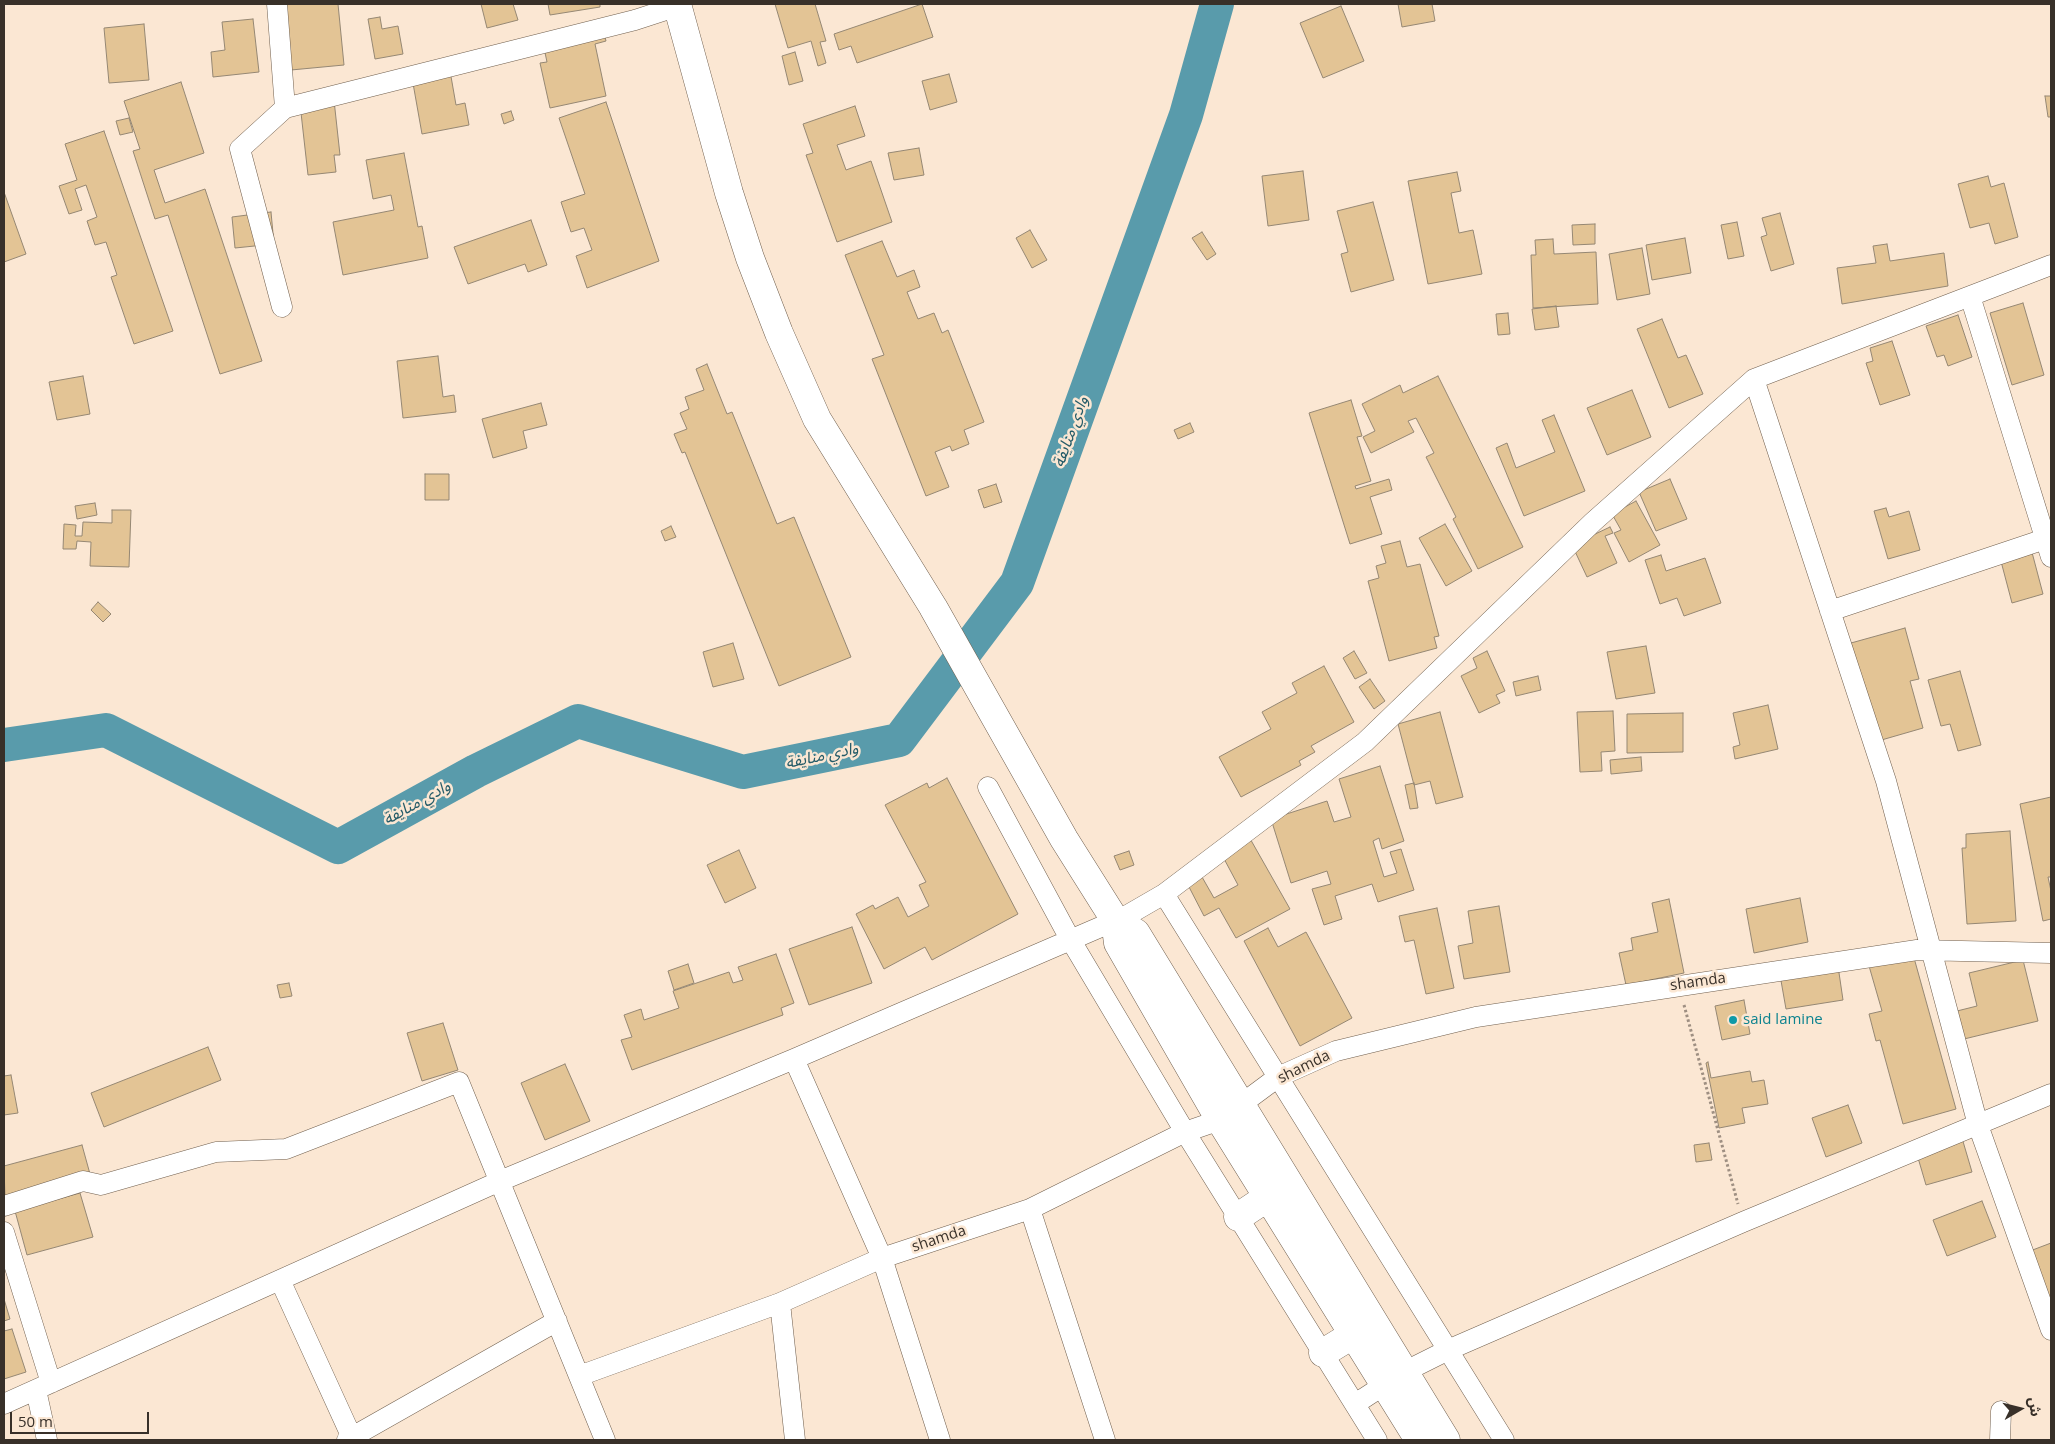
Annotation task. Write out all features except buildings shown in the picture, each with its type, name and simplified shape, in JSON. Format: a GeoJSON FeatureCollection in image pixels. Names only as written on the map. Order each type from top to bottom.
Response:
{"type":"FeatureCollection","features":[{"type":"Feature","properties":{"kind":"main road"},"geometry":{"type":"LineString","coordinates":[[677,5],[729,193],[778,333],[817,419],[933,607],[1060,833],[1116,920],[1136,933],[1231,1113],[1395,1379],[1419,1440]]}},
{"type":"Feature","properties":{"kind":"main road"},"geometry":{"type":"LineString","coordinates":[[1231,1113],[1268,1197],[1354,1334],[1446,1440]]}},
{"type":"Feature","properties":{"kind":"main road"},"geometry":{"type":"LineString","coordinates":[[1238,1217],[1268,1197]]}},
{"type":"Feature","properties":{"kind":"main road"},"geometry":{"type":"LineString","coordinates":[[1324,1353],[1354,1334]]}},
{"type":"Feature","properties":{"kind":"street"},"geometry":{"type":"LineString","coordinates":[[277,4],[286,108]]}},
{"type":"Feature","properties":{"kind":"street"},"geometry":{"type":"LineString","coordinates":[[282,307],[240,149],[286,108],[636,20],[677,5]]}},
{"type":"Feature","properties":{"kind":"street"},"geometry":{"type":"LineString","coordinates":[[4,1404],[500,1181],[794,1059],[1116,920],[1164,894],[1366,742],[1593,522],[1754,379],[2051,264]]}},
{"type":"Feature","properties":{"kind":"street"},"geometry":{"type":"LineString","coordinates":[[1830,611],[2049,544],[1970,296]]}},
{"type":"Feature","properties":{"kind":"street"},"geometry":{"type":"LineString","coordinates":[[1754,379],[1886,781],[1978,1125],[2051,1330]]}},
{"type":"Feature","properties":{"kind":"street"},"geometry":{"type":"LineString","coordinates":[[988,788],[1070,939],[1238,1217],[1378,1440]]}},
{"type":"Feature","properties":{"kind":"street"},"geometry":{"type":"LineString","coordinates":[[1164,894],[1504,1440]]}},
{"type":"Feature","properties":{"kind":"street","name":"shamda"},"geometry":{"type":"LineString","coordinates":[[579,1376],[780,1303],[882,1258],[1030,1209],[1186,1132],[1231,1113],[1278,1077],[1336,1051],[1476,1017],[1917,950],[2051,953]]}},
{"type":"Feature","properties":{"kind":"street"},"geometry":{"type":"LineString","coordinates":[[794,1059],[882,1258],[940,1440]]}},
{"type":"Feature","properties":{"kind":"street"},"geometry":{"type":"LineString","coordinates":[[4,1206],[83,1181],[101,1185],[216,1152],[286,1149],[459,1082],[605,1440]]}},
{"type":"Feature","properties":{"kind":"street"},"geometry":{"type":"LineString","coordinates":[[1355,1404],[1395,1379],[1448,1350],[1743,1222],[2051,1094]]}},
{"type":"Feature","properties":{"kind":"street"},"geometry":{"type":"LineString","coordinates":[[1030,1209],[1105,1440]]}},
{"type":"Feature","properties":{"kind":"street"},"geometry":{"type":"LineString","coordinates":[[4,1232],[43,1387],[46,1440]]}},
{"type":"Feature","properties":{"kind":"street"},"geometry":{"type":"LineString","coordinates":[[280,1280],[351,1439],[557,1321]]}},
{"type":"Feature","properties":{"kind":"street"},"geometry":{"type":"LineString","coordinates":[[780,1303],[795,1440]]}},
{"type":"Feature","properties":{"kind":"street"},"geometry":{"type":"LineString","coordinates":[[2000,1440],[2001,1411]]}},
{"type":"Feature","properties":{"kind":"path"},"geometry":{"type":"LineString","coordinates":[[1678,985],[1743,1222]]}},
{"type":"Feature","properties":{"kind":"waterway","name":"وادي منايفة"},"geometry":{"type":"LineString","coordinates":[[4,745],[106,730],[338,847],[476,771],[578,721],[743,772],[899,740],[1017,583],[1186,115],[1217,4]]}},
{"type":"Feature","properties":{"kind":"place","name":"said lamine"},"geometry":{"type":"Point","coordinates":[1733,1020]}}]}
